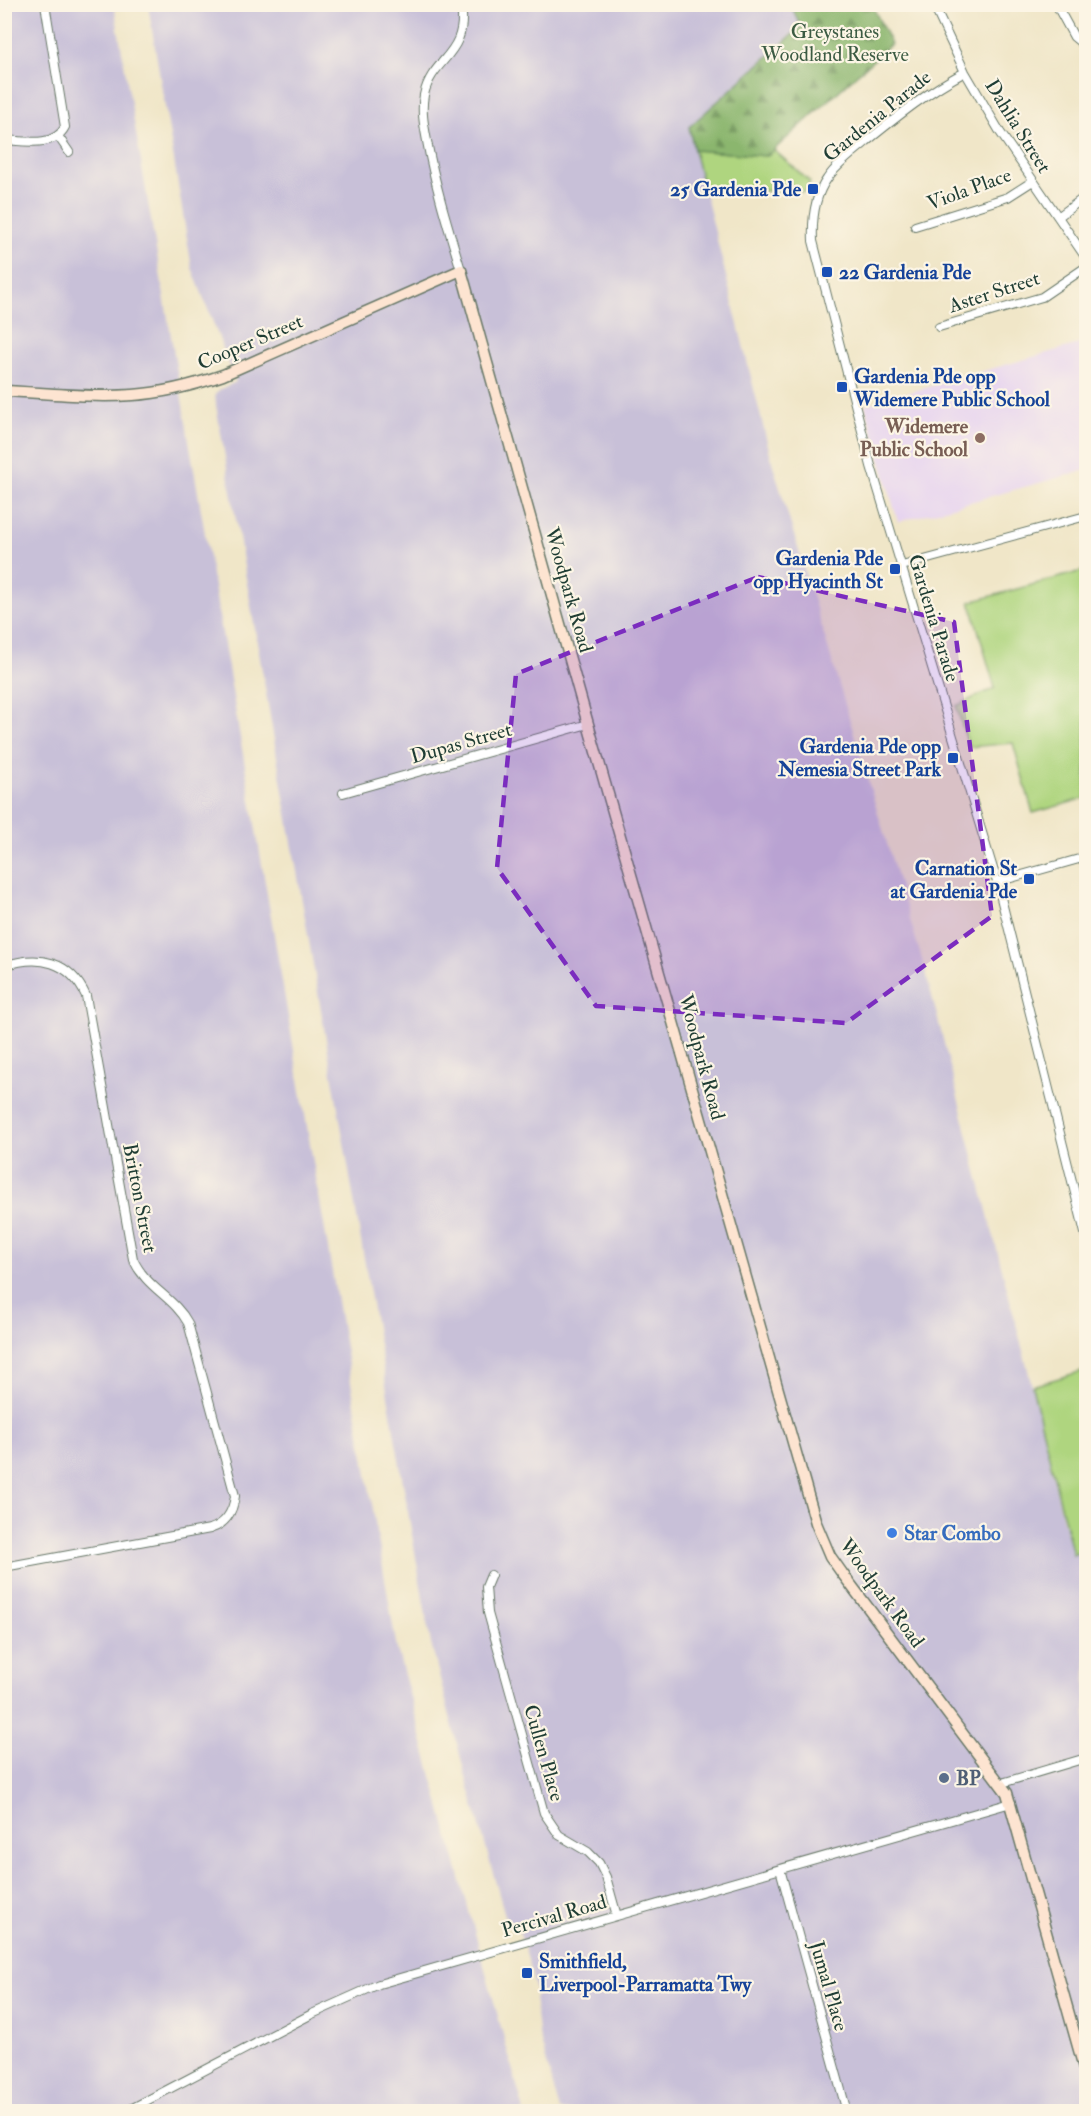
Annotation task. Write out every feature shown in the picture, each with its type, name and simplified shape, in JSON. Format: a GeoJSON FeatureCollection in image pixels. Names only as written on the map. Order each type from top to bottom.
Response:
{"type":"FeatureCollection","features":[{"type":"Feature","properties":{"kind":"street"},"geometry":{"type":"LineString","coordinates":[[4,140],[41,142],[58,136],[65,127],[45,4]]}},
{"type":"Feature","properties":{"kind":"street","name":"Woodpark Road"},"geometry":{"type":"LineString","coordinates":[[461,4],[460,35],[450,55],[427,85],[423,111],[434,176],[588,724],[823,1541],[842,1573],[1002,1783],[1011,1803],[1086,2075]]}},
{"type":"Feature","properties":{"kind":"street","name":"Dahlia Street"},"geometry":{"type":"LineString","coordinates":[[933,4],[965,72],[1000,132],[1086,258]]}},
{"type":"Feature","properties":{"kind":"street"},"geometry":{"type":"LineString","coordinates":[[1056,4],[1074,37],[1086,47]]}},
{"type":"Feature","properties":{"kind":"street","name":"Gardenia Parade"},"geometry":{"type":"LineString","coordinates":[[965,72],[925,96],[839,165],[826,180],[818,196],[814,212],[813,241],[863,441],[997,882],[1086,1237]]}},
{"type":"Feature","properties":{"kind":"street"},"geometry":{"type":"LineString","coordinates":[[58,136],[69,152]]}},
{"type":"Feature","properties":{"kind":"street","name":"Viola Place"},"geometry":{"type":"LineString","coordinates":[[915,226],[1008,197],[1033,181]]}},
{"type":"Feature","properties":{"kind":"street"},"geometry":{"type":"LineString","coordinates":[[1058,217],[1086,196]]}},
{"type":"Feature","properties":{"kind":"street","name":"Aster Street"},"geometry":{"type":"LineString","coordinates":[[939,327],[1042,297],[1086,267]]}},
{"type":"Feature","properties":{"kind":"street","name":"Cooper Street"},"geometry":{"type":"LineString","coordinates":[[4,391],[114,396],[143,394],[195,384],[223,375],[461,270]]}},
{"type":"Feature","properties":{"kind":"street"},"geometry":{"type":"LineString","coordinates":[[902,567],[1086,516]]}},
{"type":"Feature","properties":{"kind":"street","name":"Dupas Street"},"geometry":{"type":"LineString","coordinates":[[343,793],[588,724]]}},
{"type":"Feature","properties":{"kind":"street"},"geometry":{"type":"LineString","coordinates":[[997,882],[1086,857]]}},
{"type":"Feature","properties":{"kind":"street","name":"Britton Street"},"geometry":{"type":"LineString","coordinates":[[4,966],[22,960],[52,963],[64,969],[74,978],[86,996],[130,1249],[137,1269],[180,1311],[190,1329],[234,1488],[232,1515],[217,1527],[4,1567]]}},
{"type":"Feature","properties":{"kind":"street","name":"Cullen Place"},"geometry":{"type":"LineString","coordinates":[[491,1575],[486,1587],[488,1612],[544,1813],[559,1835],[588,1852],[599,1863],[606,1877],[617,1916]]}},
{"type":"Feature","properties":{"kind":"street"},"geometry":{"type":"LineString","coordinates":[[1002,1783],[1086,1758]]}},
{"type":"Feature","properties":{"kind":"street","name":"Percival Road"},"geometry":{"type":"LineString","coordinates":[[125,2112],[344,1998],[379,1984],[1011,1803]]}},
{"type":"Feature","properties":{"kind":"street","name":"Jumal Place"},"geometry":{"type":"LineString","coordinates":[[780,1869],[847,2112]]}},
{"type":"Feature","properties":{"kind":"highlighted area"},"geometry":{"type":"Polygon","coordinates":[[[758,577],[954,622],[992,916],[846,1023],[596,1006],[497,868],[516,674],[758,577]]]}},
{"type":"Feature","properties":{"kind":"shaded area"},"geometry":{"type":"Polygon","coordinates":[[[791,4],[801,26],[689,127],[772,462],[926,973],[1032,1386],[1063,1520],[1073,1555],[1086,1549],[1086,2111],[560,2111],[538,2031],[534,1997],[537,1995],[528,1960],[519,1931],[511,1929],[506,1919],[431,1644],[216,405],[215,394],[236,382],[192,268],[148,5],[791,4]]]}},
{"type":"Feature","properties":{"kind":"shaded area"},"geometry":{"type":"Polygon","coordinates":[[[5,5],[114,5],[397,1649],[524,2111],[5,2112],[5,5]]]}},
{"type":"Feature","properties":{"kind":"shaded area","name":"Widemere Public School"},"geometry":{"type":"Polygon","coordinates":[[[1086,342],[1086,470],[898,522],[865,405],[1086,342]]]}},
{"type":"Feature","properties":{"kind":"green space","name":"Greystanes Woodland Reserve"},"geometry":{"type":"Polygon","coordinates":[[[791,5],[872,5],[891,44],[767,156],[694,150],[689,127],[801,27],[791,5]]]}},
{"type":"Feature","properties":{"kind":"green space"},"geometry":{"type":"Polygon","coordinates":[[[694,150],[767,156],[774,150],[810,182],[805,192],[704,189],[694,150]]]}},
{"type":"Feature","properties":{"kind":"green space"},"geometry":{"type":"Polygon","coordinates":[[[1086,570],[1086,798],[1033,813],[1013,743],[969,747],[956,706],[995,688],[970,602],[1086,570]]]}},
{"type":"Feature","properties":{"kind":"green space"},"geometry":{"type":"Polygon","coordinates":[[[1086,1370],[1086,1549],[1073,1555],[1032,1386],[1086,1370]]]}},
{"type":"Feature","properties":{"kind":"place","name":"25 Gardenia Pde"},"geometry":{"type":"Point","coordinates":[813,189]}},
{"type":"Feature","properties":{"kind":"place","name":"22 Gardenia Pde"},"geometry":{"type":"Point","coordinates":[827,272]}},
{"type":"Feature","properties":{"kind":"place","name":"Gardenia Pde opp Widemere Public School"},"geometry":{"type":"Point","coordinates":[842,387]}},
{"type":"Feature","properties":{"kind":"place","name":"Widemere Public School"},"geometry":{"type":"Point","coordinates":[980,438]}},
{"type":"Feature","properties":{"kind":"place","name":"Gardenia Pde opp Hyacinth St"},"geometry":{"type":"Point","coordinates":[895,569]}},
{"type":"Feature","properties":{"kind":"place","name":"Gardenia Pde opp Nemesia Street Park"},"geometry":{"type":"Point","coordinates":[953,758]}},
{"type":"Feature","properties":{"kind":"place","name":"Carnation St at Gardenia Pde"},"geometry":{"type":"Point","coordinates":[1029,879]}},
{"type":"Feature","properties":{"kind":"place","name":"Star Combo"},"geometry":{"type":"Point","coordinates":[892,1533]}},
{"type":"Feature","properties":{"kind":"place","name":"BP"},"geometry":{"type":"Point","coordinates":[944,1778]}},
{"type":"Feature","properties":{"kind":"place","name":"Smithfield, Liverpool-Parramatta Twy"},"geometry":{"type":"Point","coordinates":[527,1973]}}]}
